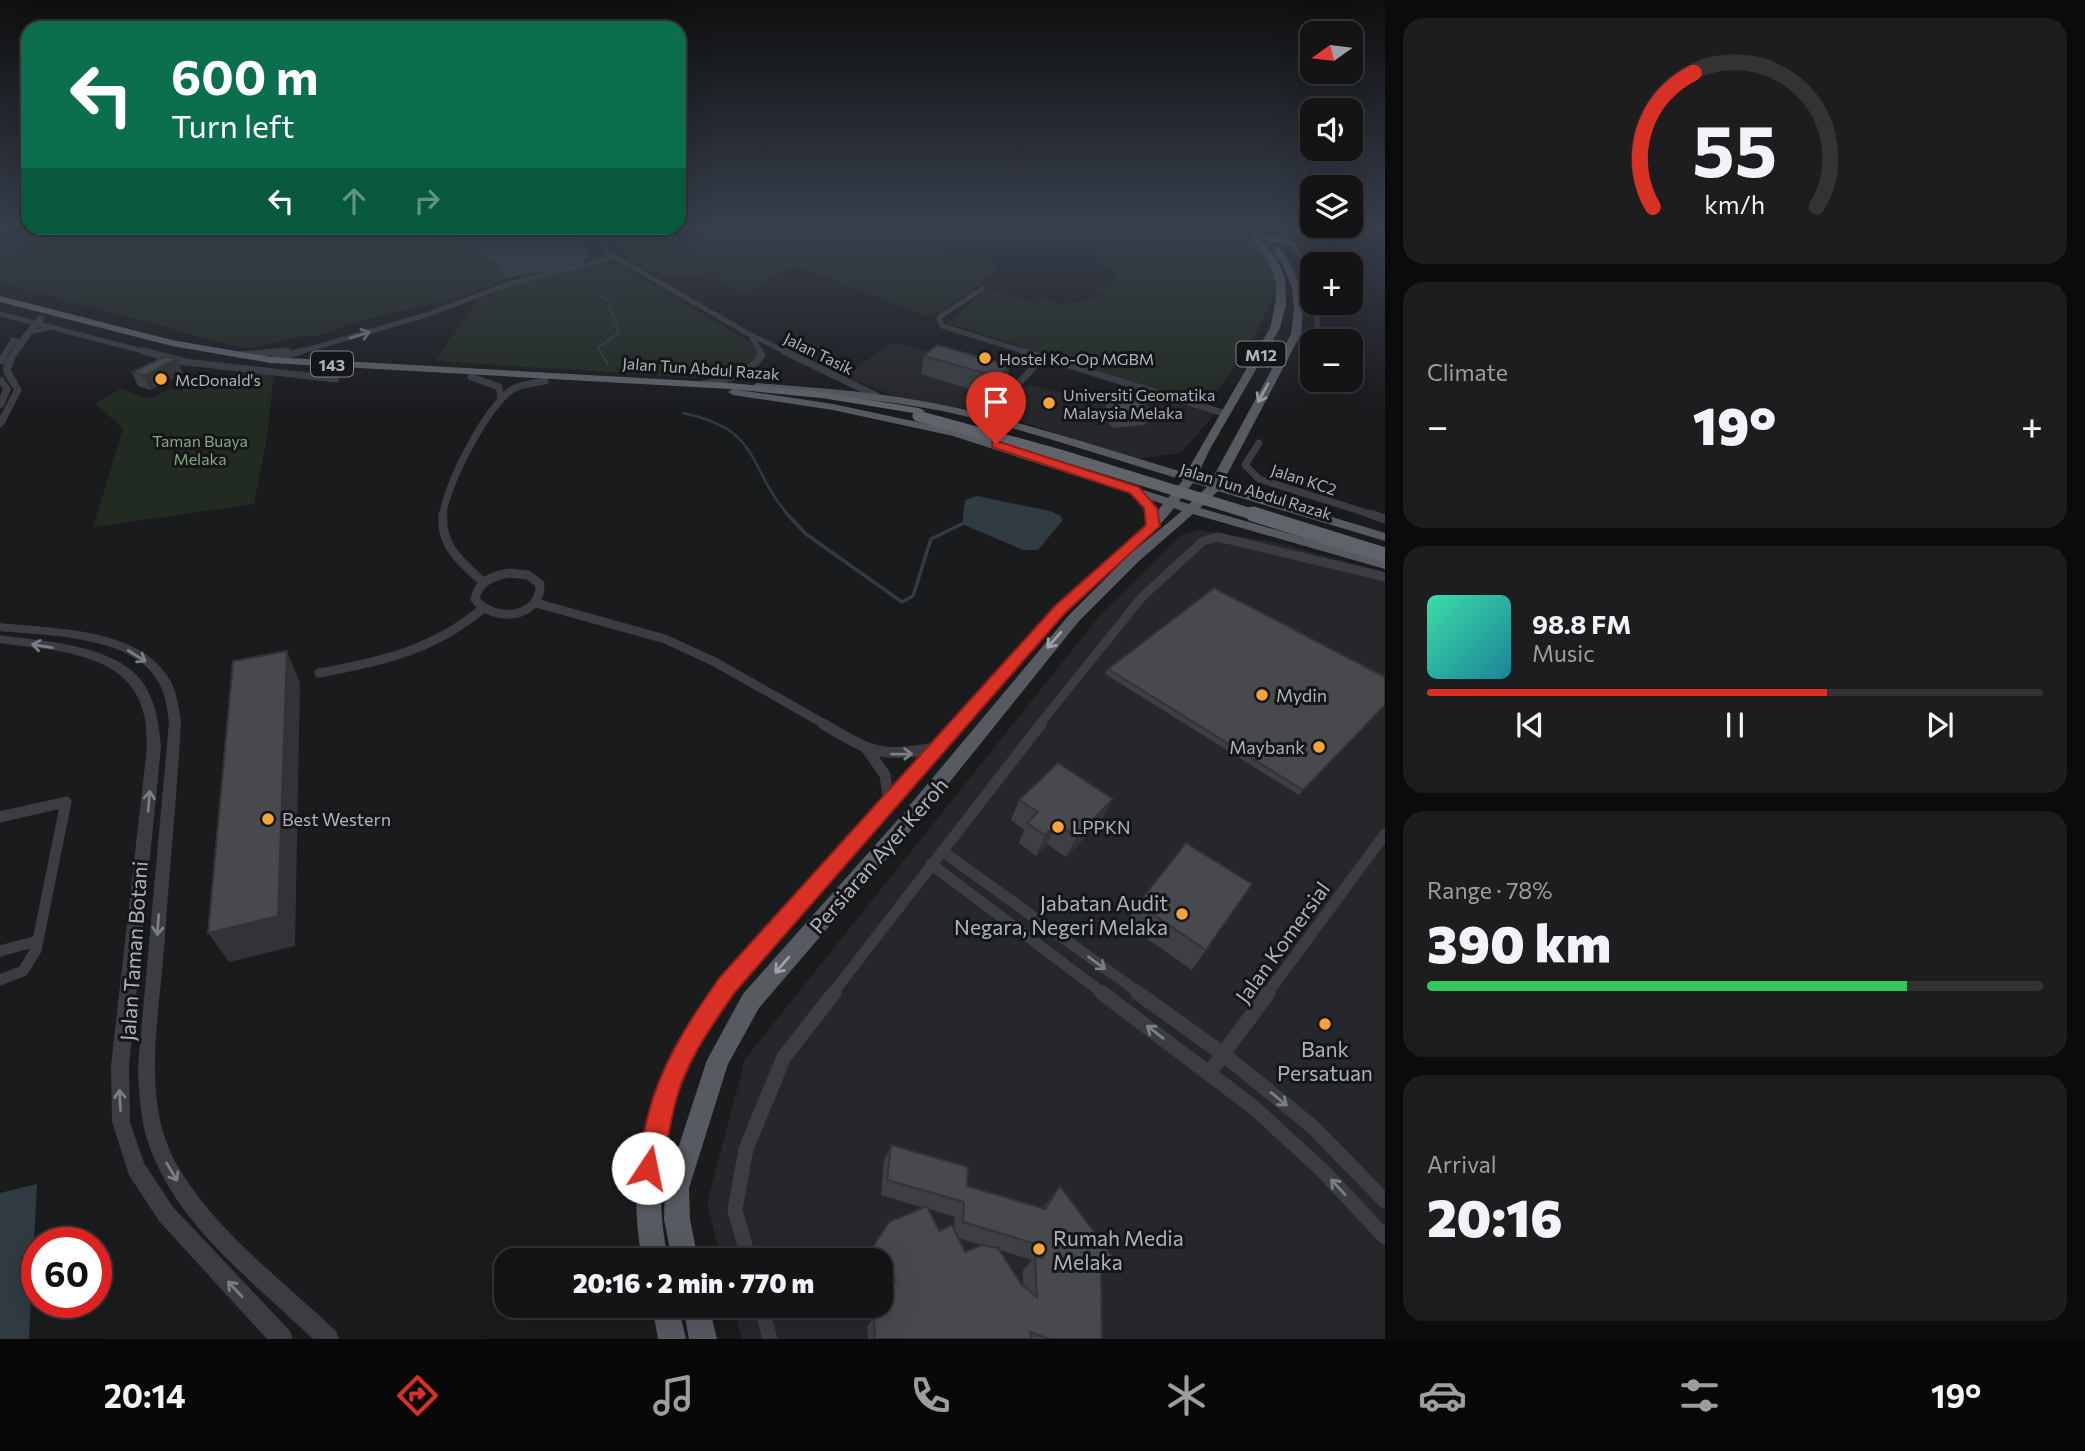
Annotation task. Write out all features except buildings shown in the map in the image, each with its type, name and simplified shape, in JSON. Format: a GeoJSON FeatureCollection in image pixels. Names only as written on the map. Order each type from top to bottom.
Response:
{"type":"FeatureCollection","features":[{"type":"Feature","properties":{"kind":"highway","name":"Jalan Tun Abdul Razak"},"geometry":{"type":"LineString","coordinates":[[0,299],[37,318],[66,316],[236,356],[702,384],[918,414],[1115,465],[1385,549]]}},
{"type":"Feature","properties":{"kind":"highway","name":"Jalan Tun Abdul Razak"},"geometry":{"type":"LineString","coordinates":[[0,306],[37,318],[149,345],[277,366],[731,389]]}},
{"type":"Feature","properties":{"kind":"highway","name":"Jalan Tun Abdul Razak"},"geometry":{"type":"LineString","coordinates":[[918,414],[1385,555]]}},
{"type":"Feature","properties":{"kind":"main road","name":"M12"},"geometry":{"type":"LineString","coordinates":[[1171,502],[1189,480],[1199,458],[1275,328],[1281,304],[1281,287]]}},
{"type":"Feature","properties":{"kind":"main road","name":"M12"},"geometry":{"type":"LineString","coordinates":[[1192,510],[1214,487],[1296,334],[1300,308],[1297,287]]}},
{"type":"Feature","properties":{"kind":"main road"},"geometry":{"type":"LineString","coordinates":[[731,389],[791,388],[877,396],[987,418],[1362,531],[1385,535]]}},
{"type":"Feature","properties":{"kind":"main road"},"geometry":{"type":"LineString","coordinates":[[731,389],[956,433],[1233,523],[1385,565]]}},
{"type":"Feature","properties":{"kind":"main road"},"geometry":{"type":"LineString","coordinates":[[1089,475],[1125,480],[1133,474],[1128,466],[1099,451]]}},
{"type":"Feature","properties":{"kind":"main road"},"geometry":{"type":"LineString","coordinates":[[1151,467],[1178,467],[1199,458]]}},
{"type":"Feature","properties":{"kind":"main road"},"geometry":{"type":"LineString","coordinates":[[1225,465],[1235,484],[1254,499]]}},
{"type":"Feature","properties":{"kind":"main road"},"geometry":{"type":"LineString","coordinates":[[1135,490],[1150,508],[1153,526]]}},
{"type":"Feature","properties":{"kind":"main road","name":"Persiaran Ayer Keroh"},"geometry":{"type":"LineString","coordinates":[[653,1248],[647,1197],[648,1168],[665,1096],[687,1045],[728,984],[1060,610],[1153,526],[1171,502]]}},
{"type":"Feature","properties":{"kind":"main road"},"geometry":{"type":"LineString","coordinates":[[1320,518],[1270,507],[1259,507],[1253,512],[1255,519],[1264,526],[1320,546]]}},
{"type":"Feature","properties":{"kind":"main road","name":"Persiaran Ayer Keroh"},"geometry":{"type":"LineString","coordinates":[[683,1248],[677,1219],[677,1188],[718,1060],[751,1000],[901,829],[1074,618],[1134,558],[1192,510]]}},
{"type":"Feature","properties":{"kind":"main road"},"geometry":{"type":"LineString","coordinates":[[1173,527],[1203,521],[1233,523]]}},
{"type":"Feature","properties":{"kind":"main road"},"geometry":{"type":"LineString","coordinates":[[668,1318],[672,1339]]}},
{"type":"Feature","properties":{"kind":"main road"},"geometry":{"type":"LineString","coordinates":[[699,1318],[704,1339]]}},
{"type":"Feature","properties":{"kind":"street"},"geometry":{"type":"LineString","coordinates":[[271,360],[426,315],[500,287]]}},
{"type":"Feature","properties":{"kind":"street","name":"Jalan Tasik"},"geometry":{"type":"LineString","coordinates":[[668,287],[749,334],[877,396]]}},
{"type":"Feature","properties":{"kind":"street"},"geometry":{"type":"LineString","coordinates":[[982,289],[941,316],[939,318],[942,326],[1226,414]]}},
{"type":"Feature","properties":{"kind":"street"},"geometry":{"type":"LineString","coordinates":[[0,314],[37,318],[54,328],[185,362],[336,379]]}},
{"type":"Feature","properties":{"kind":"street"},"geometry":{"type":"LineString","coordinates":[[1296,334],[1307,335],[1317,329],[1318,315]]}},
{"type":"Feature","properties":{"kind":"street"},"geometry":{"type":"LineString","coordinates":[[0,425],[18,390],[7,368],[37,318]]}},
{"type":"Feature","properties":{"kind":"street"},"geometry":{"type":"LineString","coordinates":[[0,362],[18,334],[37,318]]}},
{"type":"Feature","properties":{"kind":"street"},"geometry":{"type":"LineString","coordinates":[[29,332],[54,328]]}},
{"type":"Feature","properties":{"kind":"street","name":"Jalan Tasik"},"geometry":{"type":"LineString","coordinates":[[702,384],[737,377],[759,362],[762,355],[758,344],[749,334]]}},
{"type":"Feature","properties":{"kind":"street"},"geometry":{"type":"LineString","coordinates":[[236,356],[310,350]]}},
{"type":"Feature","properties":{"kind":"street"},"geometry":{"type":"LineString","coordinates":[[987,418],[1043,357]]}},
{"type":"Feature","properties":{"kind":"street"},"geometry":{"type":"LineString","coordinates":[[214,366],[225,359]]}},
{"type":"Feature","properties":{"kind":"street"},"geometry":{"type":"LineString","coordinates":[[471,377],[499,387],[501,399]]}},
{"type":"Feature","properties":{"kind":"street"},"geometry":{"type":"LineString","coordinates":[[0,379],[7,389],[0,406]]}},
{"type":"Feature","properties":{"kind":"street"},"geometry":{"type":"LineString","coordinates":[[483,582],[457,558],[447,544],[442,529],[442,507],[450,484],[501,399],[515,388],[545,381]]}},
{"type":"Feature","properties":{"kind":"street","name":"Jalan KC2"},"geometry":{"type":"LineString","coordinates":[[1259,443],[1245,465],[1259,479],[1385,519]]}},
{"type":"Feature","properties":{"kind":"street"},"geometry":{"type":"LineString","coordinates":[[746,1248],[735,1209],[746,1149],[783,1057],[931,864],[1143,597],[1203,541],[1217,537],[1385,577]]}},
{"type":"Feature","properties":{"kind":"street"},"geometry":{"type":"LineString","coordinates":[[500,574],[528,575],[535,579],[541,590],[536,603],[520,612],[509,615],[489,613],[477,605],[475,593],[483,582],[500,574]]}},
{"type":"Feature","properties":{"kind":"street"},"geometry":{"type":"LineString","coordinates":[[536,603],[583,614],[664,639],[715,662],[865,748],[898,755],[939,747]]}},
{"type":"Feature","properties":{"kind":"street"},"geometry":{"type":"LineString","coordinates":[[319,673],[403,657],[451,635],[482,609]]}},
{"type":"Feature","properties":{"kind":"street","name":"Jalan Taman Botani"},"geometry":{"type":"LineString","coordinates":[[0,627],[97,639],[138,654],[163,678],[171,699],[175,722],[149,1037],[148,1096],[155,1136],[169,1168],[197,1212],[328,1339]]}},
{"type":"Feature","properties":{"kind":"street","name":"Jalan Taman Botani"},"geometry":{"type":"LineString","coordinates":[[0,639],[104,659],[131,675],[142,687],[151,707],[154,731],[143,863],[120,1066],[121,1122],[136,1168],[166,1214],[282,1339]]}},
{"type":"Feature","properties":{"kind":"street"},"geometry":{"type":"LineString","coordinates":[[865,748],[885,775],[889,803]]}},
{"type":"Feature","properties":{"kind":"street"},"geometry":{"type":"LineString","coordinates":[[0,817],[66,802],[38,942],[23,971],[0,980]]}},
{"type":"Feature","properties":{"kind":"street"},"geometry":{"type":"LineString","coordinates":[[143,863],[152,845],[166,831]]}},
{"type":"Feature","properties":{"kind":"street","name":"Jalan Komersial"},"geometry":{"type":"LineString","coordinates":[[1209,1073],[1385,834]]}},
{"type":"Feature","properties":{"kind":"street"},"geometry":{"type":"LineString","coordinates":[[942,851],[1223,1054],[1313,1127],[1385,1201]]}},
{"type":"Feature","properties":{"kind":"street"},"geometry":{"type":"LineString","coordinates":[[931,864],[1252,1106],[1385,1237]]}},
{"type":"Feature","properties":{"kind":"street"},"geometry":{"type":"LineString","coordinates":[[0,951],[38,942]]}},
{"type":"Feature","properties":{"kind":"street"},"geometry":{"type":"LineString","coordinates":[[764,1318],[770,1339]]}},
{"type":"Feature","properties":{"kind":"shaded area"},"geometry":{"type":"Polygon","coordinates":[[[894,342],[938,354],[933,359],[1026,387],[1031,385],[1094,402],[1105,401],[1116,389],[1122,388],[1215,414],[1181,453],[1138,459],[1010,418],[894,396],[844,376],[894,342]]]}},
{"type":"Feature","properties":{"kind":"shaded area"},"geometry":{"type":"Polygon","coordinates":[[[977,496],[1050,511],[1061,516],[1062,521],[1038,550],[1023,550],[962,524],[965,500],[977,496]]]}},
{"type":"Feature","properties":{"kind":"shaded area"},"geometry":{"type":"Polygon","coordinates":[[[1199,530],[1274,542],[1385,572],[1385,1339],[742,1339],[736,1318],[893,1318],[893,1248],[718,1248],[707,1203],[745,1059],[1101,614],[1180,536],[1199,530]]]}},
{"type":"Feature","properties":{"kind":"shaded area"},"geometry":{"type":"Polygon","coordinates":[[[37,1184],[35,1227],[21,1227],[21,1318],[30,1318],[29,1339],[0,1339],[0,1193],[37,1184]]]}},
{"type":"Feature","properties":{"kind":"green space"},"geometry":{"type":"Polygon","coordinates":[[[20,287],[484,287],[465,295],[364,320],[314,337],[304,336],[255,348],[238,347],[20,287]]]}},
{"type":"Feature","properties":{"kind":"green space"},"geometry":{"type":"Polygon","coordinates":[[[506,287],[658,287],[750,342],[758,351],[758,358],[742,369],[699,378],[435,361],[480,297],[506,287]]]}},
{"type":"Feature","properties":{"kind":"green space"},"geometry":{"type":"Polygon","coordinates":[[[730,287],[755,287],[741,295],[730,287]]]}},
{"type":"Feature","properties":{"kind":"green space"},"geometry":{"type":"Polygon","coordinates":[[[853,287],[975,287],[930,318],[853,287]]]}},
{"type":"Feature","properties":{"kind":"green space"},"geometry":{"type":"Polygon","coordinates":[[[1274,287],[1264,319],[1208,405],[947,323],[986,290],[1037,304],[1042,299],[1062,304],[1101,298],[1104,294],[1095,288],[1274,287]]]}},
{"type":"Feature","properties":{"kind":"green space","name":"Taman Buaya Melaka"},"geometry":{"type":"Polygon","coordinates":[[[241,370],[274,374],[267,438],[254,504],[93,527],[123,429],[95,403],[121,389],[150,399],[171,388],[180,391],[196,383],[225,377],[241,370]]]}},
{"type":"Feature","properties":{"kind":"waterway"},"geometry":{"type":"LineString","coordinates":[[597,293],[609,302],[618,329],[618,333],[598,348],[601,353]]}},
{"type":"Feature","properties":{"kind":"waterway"},"geometry":{"type":"LineString","coordinates":[[600,351],[608,365]]}},
{"type":"Feature","properties":{"kind":"waterway"},"geometry":{"type":"LineString","coordinates":[[683,413],[709,420],[727,429],[740,440],[789,516]]}},
{"type":"Feature","properties":{"kind":"waterway"},"geometry":{"type":"LineString","coordinates":[[787,514],[806,534],[902,602],[913,596],[931,539],[962,524]]}},
{"type":"Feature","properties":{"kind":"place","name":"Hostel Ko-Op MGBM"},"geometry":{"type":"Point","coordinates":[985,358]}},
{"type":"Feature","properties":{"kind":"place","name":"McDonald's"},"geometry":{"type":"Point","coordinates":[161,379]}},
{"type":"Feature","properties":{"kind":"place","name":"Universiti Geomatika Malaysia Melaka"},"geometry":{"type":"Point","coordinates":[1049,403]}},
{"type":"Feature","properties":{"kind":"place","name":"Mydin"},"geometry":{"type":"Point","coordinates":[1262,695]}},
{"type":"Feature","properties":{"kind":"place","name":"Maybank"},"geometry":{"type":"Point","coordinates":[1319,747]}},
{"type":"Feature","properties":{"kind":"place","name":"Best Western"},"geometry":{"type":"Point","coordinates":[268,819]}},
{"type":"Feature","properties":{"kind":"place","name":"LPPKN"},"geometry":{"type":"Point","coordinates":[1058,827]}},
{"type":"Feature","properties":{"kind":"place","name":"Jabatan Audit Negara, Negeri Melaka"},"geometry":{"type":"Point","coordinates":[1182,914]}},
{"type":"Feature","properties":{"kind":"place","name":"Bank Persatuan"},"geometry":{"type":"Point","coordinates":[1325,1024]}},
{"type":"Feature","properties":{"kind":"place","name":"Rumah Media Melaka"},"geometry":{"type":"Point","coordinates":[1039,1249]}},
{"type":"Feature","properties":{"kind":"route"},"geometry":{"type":"LineString","coordinates":[[648,1168],[665,1096],[676,1069],[687,1045],[728,984],[1060,610],[1153,526],[1154,517],[1150,508],[1135,490],[996,444]]}}]}
